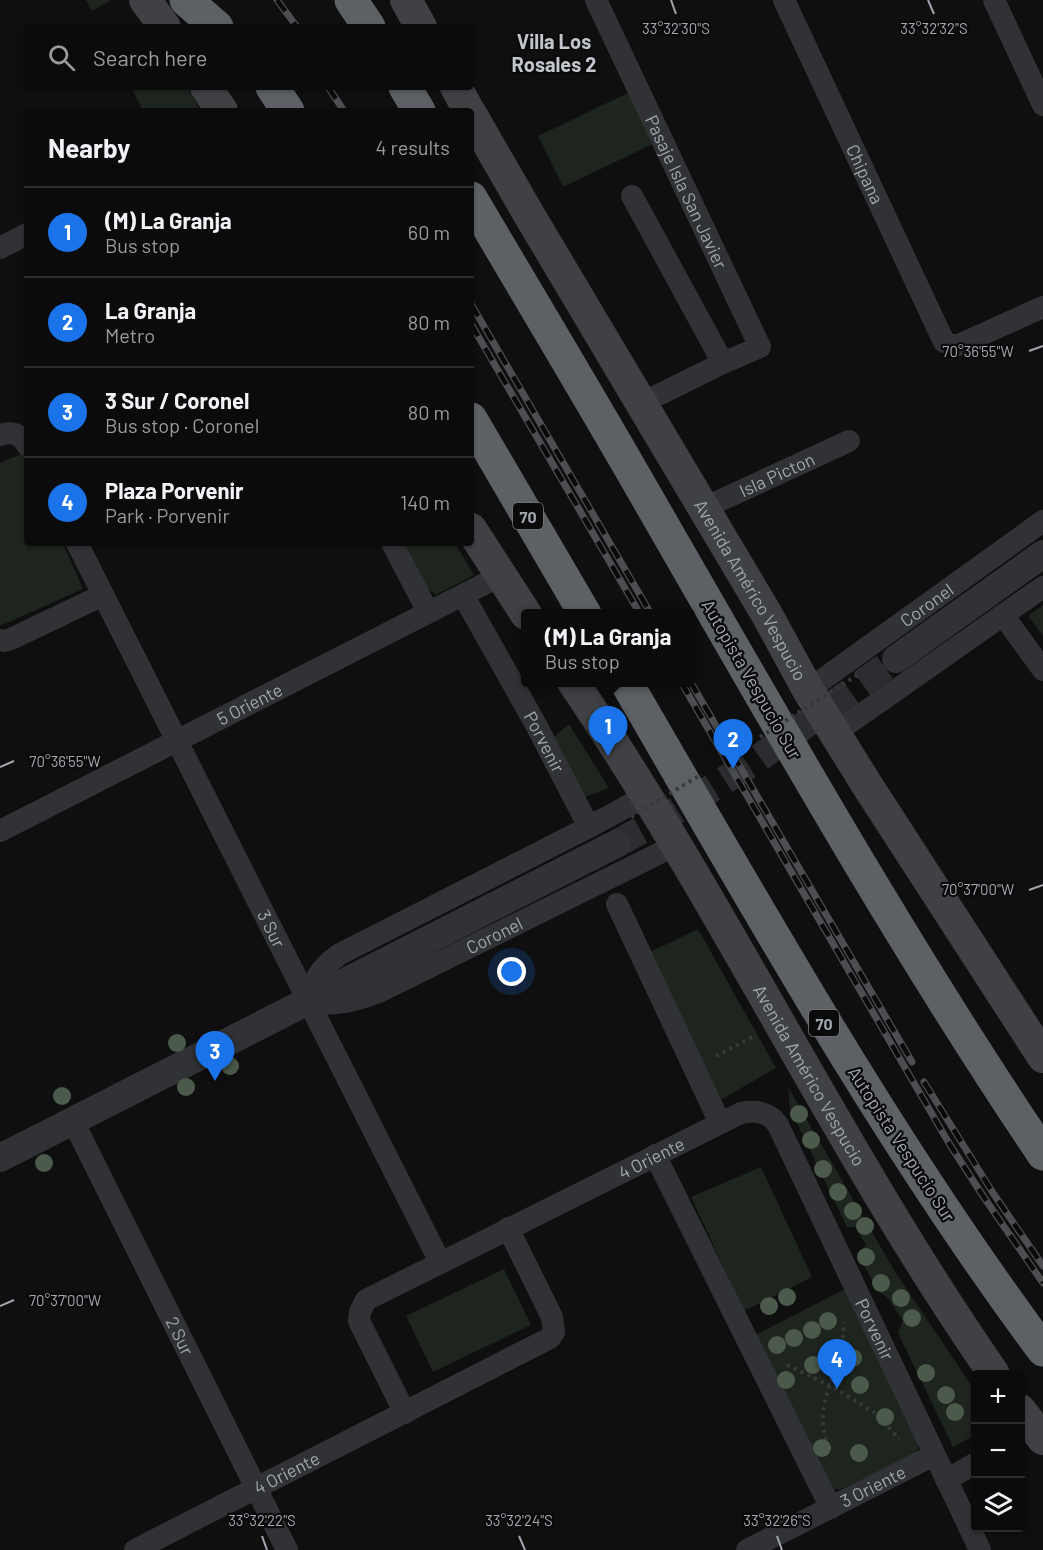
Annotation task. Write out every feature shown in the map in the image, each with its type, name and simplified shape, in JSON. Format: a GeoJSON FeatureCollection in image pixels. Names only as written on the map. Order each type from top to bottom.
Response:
{"type":"FeatureCollection","features":[{"type":"Feature","properties":{"kind":"highway"},"geometry":{"type":"LineString","coordinates":[[186,0],[214,24]]}},
{"type":"Feature","properties":{"kind":"highway"},"geometry":{"type":"LineString","coordinates":[[208,0],[226,24]]}},
{"type":"Feature","properties":{"kind":"highway"},"geometry":{"type":"LineString","coordinates":[[351,0],[367,24]]}},
{"type":"Feature","properties":{"kind":"highway"},"geometry":{"type":"LineString","coordinates":[[274,90],[286,108]]}},
{"type":"Feature","properties":{"kind":"highway"},"geometry":{"type":"LineString","coordinates":[[407,90],[417,108]]}},
{"type":"Feature","properties":{"kind":"highway","name":"Autopista Vespucio Sur"},"geometry":{"type":"LineString","coordinates":[[474,203],[628,464],[817,794],[944,1005],[1043,1154]]}},
{"type":"Feature","properties":{"kind":"highway","name":"70"},"geometry":{"type":"LineString","coordinates":[[474,424],[582,609]]}},
{"type":"Feature","properties":{"kind":"highway","name":"Autopista Vespucio Sur"},"geometry":{"type":"LineString","coordinates":[[629,687],[827,1028],[967,1245],[1043,1350]]}},
{"type":"Feature","properties":{"kind":"highway"},"geometry":{"type":"LineString","coordinates":[[994,1082],[1043,1133]]}},
{"type":"Feature","properties":{"kind":"main road"},"geometry":{"type":"LineString","coordinates":[[145,0],[163,24]]}},
{"type":"Feature","properties":{"kind":"main road"},"geometry":{"type":"LineString","coordinates":[[406,0],[420,24]]}},
{"type":"Feature","properties":{"kind":"main road"},"geometry":{"type":"LineString","coordinates":[[208,90],[220,108]]}},
{"type":"Feature","properties":{"kind":"main road","name":"Avenida Américo Vespucio"},"geometry":{"type":"LineString","coordinates":[[458,90],[468,108]]}},
{"type":"Feature","properties":{"kind":"main road","name":"Avenida Américo Vespucio"},"geometry":{"type":"LineString","coordinates":[[474,119],[766,613],[808,690],[1043,1057]]}},
{"type":"Feature","properties":{"kind":"main road"},"geometry":{"type":"LineString","coordinates":[[474,534],[523,609]]}},
{"type":"Feature","properties":{"kind":"main road","name":"Avenida Américo Vespucio"},"geometry":{"type":"LineString","coordinates":[[576,687],[605,728],[639,806],[676,845],[885,1204],[934,1285],[991,1370]]}},
{"type":"Feature","properties":{"kind":"street","name":"Pasaje Isla San Javier"},"geometry":{"type":"LineString","coordinates":[[596,0],[760,347],[642,403]]}},
{"type":"Feature","properties":{"kind":"street","name":"Chipana"},"geometry":{"type":"LineString","coordinates":[[784,0],[940,338],[949,346],[955,346],[1043,307]]}},
{"type":"Feature","properties":{"kind":"street"},"geometry":{"type":"LineString","coordinates":[[994,0],[1043,105]]}},
{"type":"Feature","properties":{"kind":"street"},"geometry":{"type":"LineString","coordinates":[[632,196],[723,363]]}},
{"type":"Feature","properties":{"kind":"street"},"geometry":{"type":"LineString","coordinates":[[0,248],[24,236]]}},
{"type":"Feature","properties":{"kind":"street"},"geometry":{"type":"LineString","coordinates":[[0,435],[17,434],[24,442]]}},
{"type":"Feature","properties":{"kind":"street","name":"Isla Picton"},"geometry":{"type":"LineString","coordinates":[[704,508],[849,441]]}},
{"type":"Feature","properties":{"kind":"street","name":"Coronel"},"geometry":{"type":"LineString","coordinates":[[808,690],[1043,521]]}},
{"type":"Feature","properties":{"kind":"street","name":"3 Sur"},"geometry":{"type":"LineString","coordinates":[[78,546],[440,1262]]}},
{"type":"Feature","properties":{"kind":"street"},"geometry":{"type":"LineString","coordinates":[[394,546],[429,612]]}},
{"type":"Feature","properties":{"kind":"street","name":"Coronel"},"geometry":{"type":"LineString","coordinates":[[896,659],[1043,555]]}},
{"type":"Feature","properties":{"kind":"street","name":"5 Oriente"},"geometry":{"type":"LineString","coordinates":[[0,831],[500,576]]}},
{"type":"Feature","properties":{"kind":"street"},"geometry":{"type":"LineString","coordinates":[[835,733],[1043,587]]}},
{"type":"Feature","properties":{"kind":"street"},"geometry":{"type":"LineString","coordinates":[[0,640],[13,638],[103,595]]}},
{"type":"Feature","properties":{"kind":"street","name":"Porvenir"},"geometry":{"type":"LineString","coordinates":[[463,595],[535,723],[589,827]]}},
{"type":"Feature","properties":{"kind":"street"},"geometry":{"type":"LineString","coordinates":[[1003,615],[1043,670]]}},
{"type":"Feature","properties":{"kind":"street"},"geometry":{"type":"LineString","coordinates":[[309,1001],[314,981],[329,962],[340,954],[589,827],[639,806]]}},
{"type":"Feature","properties":{"kind":"street","name":"Coronel"},"geometry":{"type":"LineString","coordinates":[[0,1158],[616,844]]}},
{"type":"Feature","properties":{"kind":"street","name":"Coronel"},"geometry":{"type":"LineString","coordinates":[[309,1001],[321,1004],[342,1003],[379,992],[676,845]]}},
{"type":"Feature","properties":{"kind":"street"},"geometry":{"type":"LineString","coordinates":[[617,904],[720,1123]]}},
{"type":"Feature","properties":{"kind":"street","name":"4 Oriente"},"geometry":{"type":"LineString","coordinates":[[405,1413],[360,1321],[360,1312],[366,1300],[741,1113],[754,1111],[763,1113]]}},
{"type":"Feature","properties":{"kind":"street","name":"Porvenir"},"geometry":{"type":"LineString","coordinates":[[763,1113],[774,1118],[778,1125],[980,1550]]}},
{"type":"Feature","properties":{"kind":"street","name":"2 Sur"},"geometry":{"type":"LineString","coordinates":[[73,1121],[287,1550]]}},
{"type":"Feature","properties":{"kind":"street"},"geometry":{"type":"LineString","coordinates":[[655,1155],[831,1508]]}},
{"type":"Feature","properties":{"kind":"street","name":"4 Oriente"},"geometry":{"type":"LineString","coordinates":[[135,1550],[550,1338],[554,1332],[552,1317],[508,1228]]}},
{"type":"Feature","properties":{"kind":"street","name":"3 Oriente"},"geometry":{"type":"LineString","coordinates":[[747,1550],[934,1455]]}},
{"type":"Feature","properties":{"kind":"street"},"geometry":{"type":"LineString","coordinates":[[946,1480],[971,1465]]}},
{"type":"Feature","properties":{"kind":"path"},"geometry":{"type":"LineString","coordinates":[[760,737],[859,674]]}},
{"type":"Feature","properties":{"kind":"path"},"geometry":{"type":"LineString","coordinates":[[639,806],[702,774]]}},
{"type":"Feature","properties":{"kind":"path"},"geometry":{"type":"LineString","coordinates":[[694,1067],[760,1033]]}},
{"type":"Feature","properties":{"kind":"path"},"geometry":{"type":"LineString","coordinates":[[828,1448],[822,1419],[828,1385],[840,1354],[844,1319]]}},
{"type":"Feature","properties":{"kind":"path"},"geometry":{"type":"LineString","coordinates":[[785,1365],[828,1385],[877,1414],[904,1445],[895,1424]]}},
{"type":"Feature","properties":{"kind":"shaded area"},"geometry":{"type":"Polygon","coordinates":[[[86,0],[111,0],[92,11],[86,0]]]}},
{"type":"Feature","properties":{"kind":"shaded area"},"geometry":{"type":"Polygon","coordinates":[[[132,90],[189,90],[199,108],[142,108],[132,90]]]}},
{"type":"Feature","properties":{"kind":"shaded area"},"geometry":{"type":"Polygon","coordinates":[[[630,92],[655,143],[563,187],[538,136],[630,92]]]}},
{"type":"Feature","properties":{"kind":"shaded area"},"geometry":{"type":"Polygon","coordinates":[[[23,453],[24,456],[24,546],[64,546],[83,589],[0,626],[0,463],[23,453]]]}},
{"type":"Feature","properties":{"kind":"shaded area"},"geometry":{"type":"Polygon","coordinates":[[[404,546],[457,546],[474,575],[436,595],[427,588],[404,546]]]}},
{"type":"Feature","properties":{"kind":"shaded area"},"geometry":{"type":"Polygon","coordinates":[[[1043,605],[1043,636],[1028,616],[1043,605]]]}},
{"type":"Feature","properties":{"kind":"shaded area"},"geometry":{"type":"Polygon","coordinates":[[[569,724],[609,788],[579,799],[549,741],[569,724]]]}},
{"type":"Feature","properties":{"kind":"shaded area"},"geometry":{"type":"Polygon","coordinates":[[[698,929],[776,1068],[719,1101],[650,952],[698,929]]]}},
{"type":"Feature","properties":{"kind":"shaded area"},"geometry":{"type":"Polygon","coordinates":[[[788,1087],[894,1270],[971,1385],[971,1437],[953,1447],[898,1333],[903,1321],[888,1298],[878,1291],[858,1255],[866,1245],[855,1227],[847,1227],[790,1109],[788,1087]]]}},
{"type":"Feature","properties":{"kind":"shaded area"},"geometry":{"type":"Polygon","coordinates":[[[761,1167],[812,1277],[744,1311],[691,1197],[761,1167]]]}},
{"type":"Feature","properties":{"kind":"shaded area"},"geometry":{"type":"Polygon","coordinates":[[[504,1269],[531,1325],[433,1372],[406,1316],[504,1269]]]}},
{"type":"Feature","properties":{"kind":"shaded area"},"geometry":{"type":"Polygon","coordinates":[[[845,1289],[918,1444],[918,1449],[913,1456],[841,1489],[835,1489],[830,1486],[755,1335],[845,1289]]]}},
{"type":"Feature","properties":{"kind":"tunnel"},"geometry":{"type":"LineString","coordinates":[[616,844],[674,812],[752,763],[896,659]]}},
{"type":"Feature","properties":{"kind":"railway"},"geometry":{"type":"LineString","coordinates":[[277,0],[295,24]]}},
{"type":"Feature","properties":{"kind":"railway"},"geometry":{"type":"LineString","coordinates":[[330,90],[342,108]]}},
{"type":"Feature","properties":{"kind":"railway"},"geometry":{"type":"LineString","coordinates":[[474,309],[648,609]]}},
{"type":"Feature","properties":{"kind":"railway"},"geometry":{"type":"LineString","coordinates":[[474,329],[637,609]]}},
{"type":"Feature","properties":{"kind":"railway"},"geometry":{"type":"LineString","coordinates":[[684,687],[950,1145],[1043,1283]]}},
{"type":"Feature","properties":{"kind":"railway"},"geometry":{"type":"LineString","coordinates":[[693,687],[912,1062]]}},
{"type":"Feature","properties":{"kind":"railway"},"geometry":{"type":"LineString","coordinates":[[924,1082],[993,1193],[1043,1266]]}},
{"type":"Feature","properties":{"kind":"place","name":"(M) La Granja"},"geometry":{"type":"Point","coordinates":[608,756]}},
{"type":"Feature","properties":{"kind":"place","name":"La Granja"},"geometry":{"type":"Point","coordinates":[733,769]}},
{"type":"Feature","properties":{"kind":"place","name":"3 Sur / Coronel"},"geometry":{"type":"Point","coordinates":[215,1081]}},
{"type":"Feature","properties":{"kind":"place","name":"Plaza Porvenir"},"geometry":{"type":"Point","coordinates":[837,1389]}},
{"type":"Feature","properties":{"kind":"district","name":"Villa Los Rosales 2"},"geometry":{"type":"Point","coordinates":[554,52]}}]}
